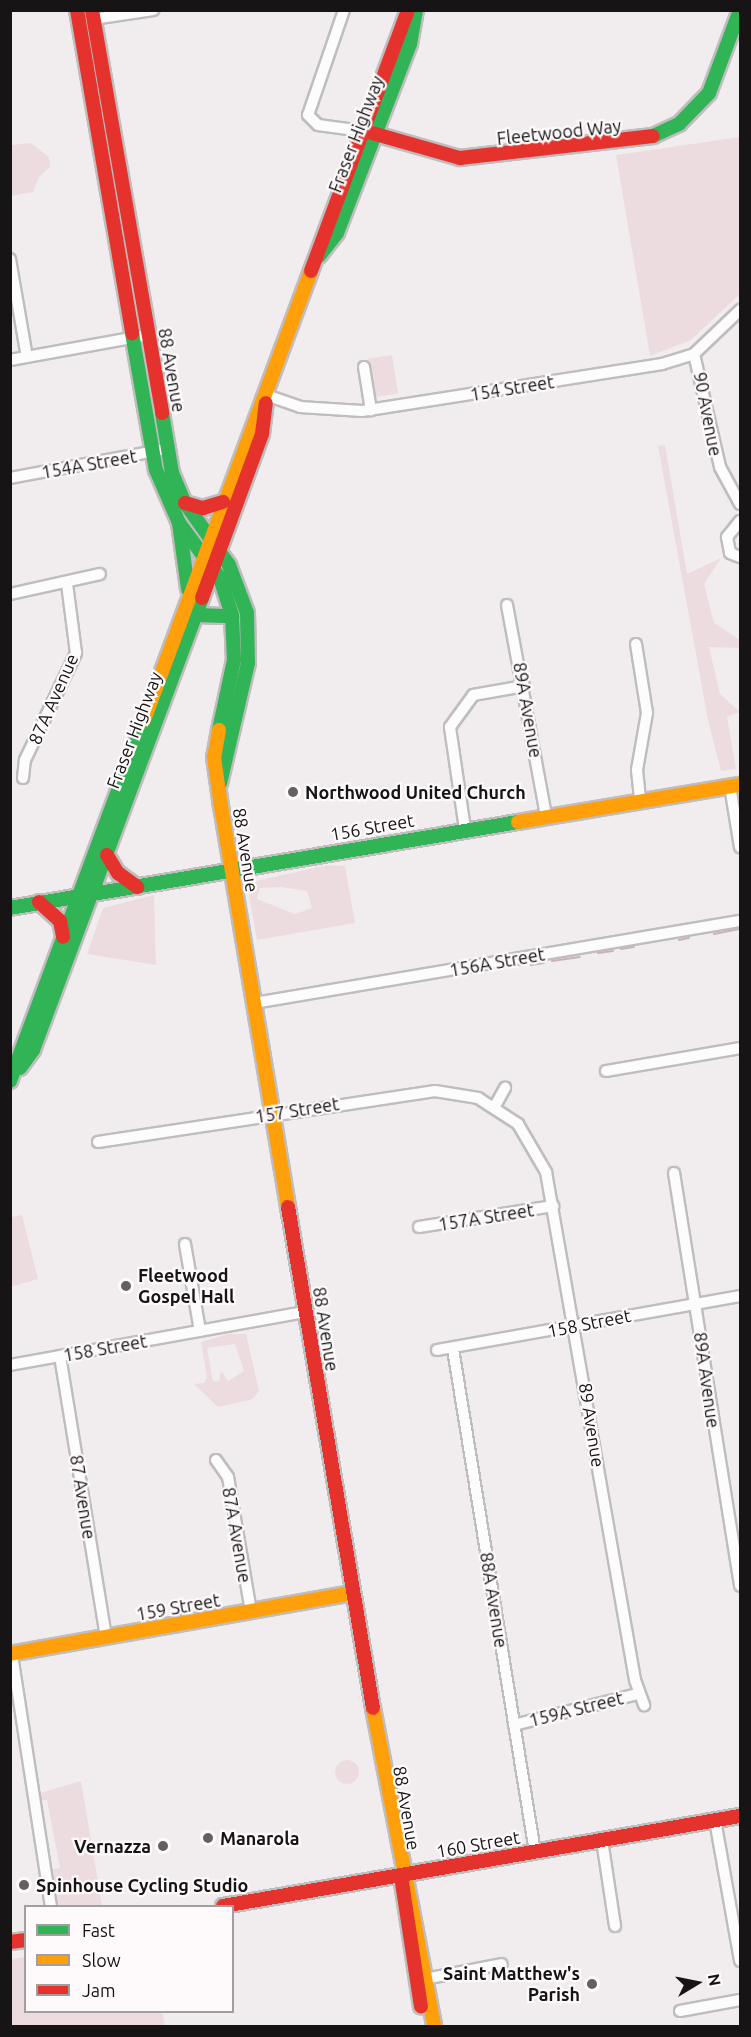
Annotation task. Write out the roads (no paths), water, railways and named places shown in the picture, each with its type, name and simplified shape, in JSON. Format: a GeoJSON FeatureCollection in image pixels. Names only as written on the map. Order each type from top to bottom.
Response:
{"type":"FeatureCollection","features":[{"type":"Feature","properties":{"kind":"main road","name":"88 Avenue"},"geometry":{"type":"LineString","coordinates":[[77,10],[141,336]]}},
{"type":"Feature","properties":{"kind":"main road","name":"Fraser Highway"},"geometry":{"type":"LineString","coordinates":[[369,133],[408,10]]}},
{"type":"Feature","properties":{"kind":"main road","name":"Fraser Highway"},"geometry":{"type":"LineString","coordinates":[[10,1081],[33,1050],[209,538],[313,262],[410,44],[416,10]]}},
{"type":"Feature","properties":{"kind":"main road","name":"Fleetwood Way"},"geometry":{"type":"LineString","coordinates":[[369,133],[438,155],[472,159],[653,137],[690,116],[709,93],[740,10]]}},
{"type":"Feature","properties":{"kind":"main road","name":"88 Avenue"},"geometry":{"type":"LineString","coordinates":[[93,15],[160,450],[159,482],[180,523],[213,567],[232,616],[234,660],[213,757],[401,1876],[399,1890],[425,2026]]}},
{"type":"Feature","properties":{"kind":"main road","name":"Fraser Highway"},"geometry":{"type":"LineString","coordinates":[[10,1081],[62,941],[107,855],[262,434],[267,389]]}},
{"type":"Feature","properties":{"kind":"main road","name":"88 Avenue"},"geometry":{"type":"LineString","coordinates":[[160,450],[185,503],[219,552],[241,591],[249,645],[219,788]]}},
{"type":"Feature","properties":{"kind":"main road"},"geometry":{"type":"LineString","coordinates":[[185,503],[203,508],[223,502]]}},
{"type":"Feature","properties":{"kind":"main road"},"geometry":{"type":"LineString","coordinates":[[180,523],[188,596]]}},
{"type":"Feature","properties":{"kind":"main road"},"geometry":{"type":"LineString","coordinates":[[196,615],[232,616]]}},
{"type":"Feature","properties":{"kind":"main road","name":"156 Street"},"geometry":{"type":"LineString","coordinates":[[10,908],[735,785]]}},
{"type":"Feature","properties":{"kind":"main road"},"geometry":{"type":"LineString","coordinates":[[107,855],[118,873],[137,887]]}},
{"type":"Feature","properties":{"kind":"main road"},"geometry":{"type":"LineString","coordinates":[[39,902],[60,921],[62,941]]}},
{"type":"Feature","properties":{"kind":"main road","name":"159 Street"},"geometry":{"type":"LineString","coordinates":[[11,1655],[353,1593]]}},
{"type":"Feature","properties":{"kind":"main road","name":"160 Street"},"geometry":{"type":"LineString","coordinates":[[229,1905],[741,1816]]}},
{"type":"Feature","properties":{"kind":"main road","name":"88 Avenue"},"geometry":{"type":"LineString","coordinates":[[401,1876],[409,1888],[434,2026]]}},
{"type":"Feature","properties":{"kind":"street"},"geometry":{"type":"LineString","coordinates":[[93,15],[153,10]]}},
{"type":"Feature","properties":{"kind":"street","name":"Fleetwood Way"},"geometry":{"type":"LineString","coordinates":[[344,10],[309,106],[312,123],[369,133]]}},
{"type":"Feature","properties":{"kind":"street"},"geometry":{"type":"LineString","coordinates":[[10,259],[27,357]]}},
{"type":"Feature","properties":{"kind":"street","name":"154 Street"},"geometry":{"type":"LineString","coordinates":[[267,389],[300,408],[371,410],[662,364],[694,354],[741,310]]}},
{"type":"Feature","properties":{"kind":"street"},"geometry":{"type":"LineString","coordinates":[[10,360],[141,336]]}},
{"type":"Feature","properties":{"kind":"street","name":"90 Avenue"},"geometry":{"type":"LineString","coordinates":[[694,354],[720,467],[741,504]]}},
{"type":"Feature","properties":{"kind":"street"},"geometry":{"type":"LineString","coordinates":[[364,367],[371,410]]}},
{"type":"Feature","properties":{"kind":"street","name":"154A Street"},"geometry":{"type":"LineString","coordinates":[[10,478],[160,450]]}},
{"type":"Feature","properties":{"kind":"street"},"geometry":{"type":"LineString","coordinates":[[741,521],[727,537],[730,553],[741,557]]}},
{"type":"Feature","properties":{"kind":"street"},"geometry":{"type":"LineString","coordinates":[[10,594],[67,584],[100,574]]}},
{"type":"Feature","properties":{"kind":"street","name":"87A Avenue"},"geometry":{"type":"LineString","coordinates":[[23,778],[25,760],[77,650],[67,584]]}},
{"type":"Feature","properties":{"kind":"street","name":"89A Avenue"},"geometry":{"type":"LineString","coordinates":[[507,605],[524,687],[546,816]]}},
{"type":"Feature","properties":{"kind":"street"},"geometry":{"type":"LineString","coordinates":[[636,644],[647,713],[637,770],[640,801]]}},
{"type":"Feature","properties":{"kind":"street"},"geometry":{"type":"LineString","coordinates":[[465,829],[449,737],[457,714],[473,696],[524,687]]}},
{"type":"Feature","properties":{"kind":"street"},"geometry":{"type":"LineString","coordinates":[[735,785],[741,847]]}},
{"type":"Feature","properties":{"kind":"street","name":"156A Street"},"geometry":{"type":"LineString","coordinates":[[254,1003],[741,921]]}},
{"type":"Feature","properties":{"kind":"street"},"geometry":{"type":"LineString","coordinates":[[606,1071],[741,1048]]}},
{"type":"Feature","properties":{"kind":"street"},"geometry":{"type":"LineString","coordinates":[[495,1106],[505,1088]]}},
{"type":"Feature","properties":{"kind":"street","name":"157 Street"},"geometry":{"type":"LineString","coordinates":[[98,1142],[435,1091],[462,1093],[495,1106],[535,1146]]}},
{"type":"Feature","properties":{"kind":"street","name":"89 Avenue"},"geometry":{"type":"LineString","coordinates":[[535,1146],[552,1206],[575,1326],[638,1694],[644,1705]]}},
{"type":"Feature","properties":{"kind":"street","name":"89A Avenue"},"geometry":{"type":"LineString","coordinates":[[675,1173],[741,1586]]}},
{"type":"Feature","properties":{"kind":"street","name":"157A Street"},"geometry":{"type":"LineString","coordinates":[[419,1227],[552,1206]]}},
{"type":"Feature","properties":{"kind":"street"},"geometry":{"type":"LineString","coordinates":[[185,1244],[200,1331]]}},
{"type":"Feature","properties":{"kind":"street","name":"158 Street"},"geometry":{"type":"LineString","coordinates":[[437,1350],[741,1296]]}},
{"type":"Feature","properties":{"kind":"street","name":"158 Street"},"geometry":{"type":"LineString","coordinates":[[10,1365],[305,1312]]}},
{"type":"Feature","properties":{"kind":"street","name":"88A Avenue"},"geometry":{"type":"LineString","coordinates":[[453,1348],[535,1852]]}},
{"type":"Feature","properties":{"kind":"street","name":"87 Avenue"},"geometry":{"type":"LineString","coordinates":[[60,1356],[106,1637]]}},
{"type":"Feature","properties":{"kind":"street","name":"87A Avenue"},"geometry":{"type":"LineString","coordinates":[[216,1460],[228,1477],[251,1612]]}},
{"type":"Feature","properties":{"kind":"street"},"geometry":{"type":"LineString","coordinates":[[11,1655],[51,1905]]}},
{"type":"Feature","properties":{"kind":"street","name":"159A Street"},"geometry":{"type":"LineString","coordinates":[[514,1725],[638,1694]]}},
{"type":"Feature","properties":{"kind":"street"},"geometry":{"type":"LineString","coordinates":[[715,1820],[741,1961]]}},
{"type":"Feature","properties":{"kind":"street"},"geometry":{"type":"LineString","coordinates":[[602,1840],[615,1926]]}},
{"type":"Feature","properties":{"kind":"street"},"geometry":{"type":"LineString","coordinates":[[425,1979],[502,1964]]}},
{"type":"Feature","properties":{"kind":"street"},"geometry":{"type":"LineString","coordinates":[[680,2011],[741,2000]]}},
{"type":"Feature","properties":{"kind":"waterway"},"geometry":{"type":"LineString","coordinates":[[714,934],[740,929]]}},
{"type":"Feature","properties":{"kind":"waterway"},"geometry":{"type":"LineString","coordinates":[[679,940],[689,938]]}},
{"type":"Feature","properties":{"kind":"waterway"},"geometry":{"type":"LineString","coordinates":[[621,949],[634,947]]}},
{"type":"Feature","properties":{"kind":"waterway"},"geometry":{"type":"LineString","coordinates":[[598,953],[613,951]]}},
{"type":"Feature","properties":{"kind":"waterway"},"geometry":{"type":"LineString","coordinates":[[552,961],[580,957]]}},
{"type":"Feature","properties":{"kind":"waterway"},"geometry":{"type":"LineString","coordinates":[[531,965],[544,963]]}},
{"type":"Feature","properties":{"kind":"place","name":"Northwood United Church"},"geometry":{"type":"Point","coordinates":[293,792]}},
{"type":"Feature","properties":{"kind":"place","name":"Fleetwood Gospel Hall"},"geometry":{"type":"Point","coordinates":[126,1286]}},
{"type":"Feature","properties":{"kind":"place","name":"Manarola"},"geometry":{"type":"Point","coordinates":[208,1838]}},
{"type":"Feature","properties":{"kind":"place","name":"Vernazza"},"geometry":{"type":"Point","coordinates":[163,1846]}},
{"type":"Feature","properties":{"kind":"place","name":"Spinhouse Cycling Studio"},"geometry":{"type":"Point","coordinates":[24,1885]}},
{"type":"Feature","properties":{"kind":"place","name":"Saint Matthew's Parish"},"geometry":{"type":"Point","coordinates":[592,1984]}}]}
